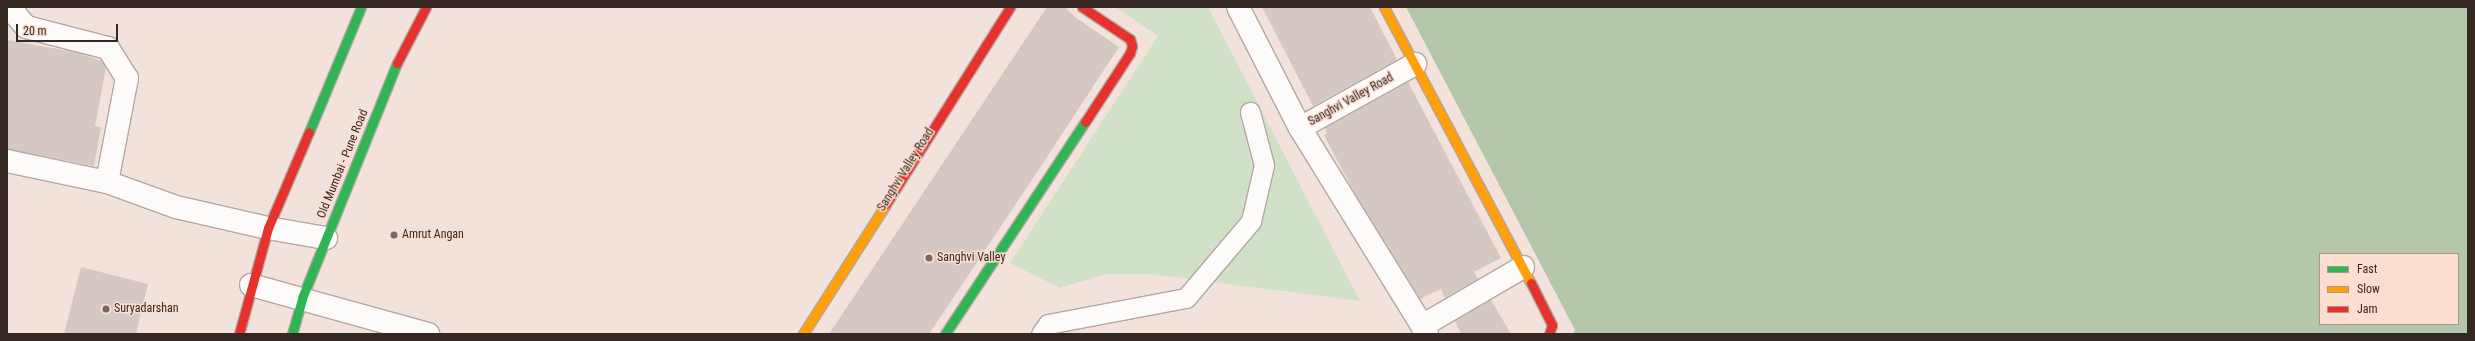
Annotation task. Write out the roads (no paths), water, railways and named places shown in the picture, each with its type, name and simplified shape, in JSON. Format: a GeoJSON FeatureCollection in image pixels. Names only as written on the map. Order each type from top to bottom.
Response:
{"type":"FeatureCollection","features":[{"type":"Feature","properties":{"kind":"street"},"geometry":{"type":"LineString","coordinates":[[14,7],[14,13],[26,27],[108,48],[127,78],[107,182]]}},
{"type":"Feature","properties":{"kind":"street"},"geometry":{"type":"LineString","coordinates":[[239,334],[251,285],[268,228],[361,7]]}},
{"type":"Feature","properties":{"kind":"street","name":"Old Mumbai - Pune Road"},"geometry":{"type":"LineString","coordinates":[[292,334],[302,298],[404,47],[426,7]]}},
{"type":"Feature","properties":{"kind":"street","name":"Sanghvi Valley Road"},"geometry":{"type":"LineString","coordinates":[[803,334],[1010,7]]}},
{"type":"Feature","properties":{"kind":"street"},"geometry":{"type":"LineString","coordinates":[[945,334],[1130,54],[1132,46],[1130,39],[1082,7]]}},
{"type":"Feature","properties":{"kind":"street","name":"Sanghvi Valley Road"},"geometry":{"type":"LineString","coordinates":[[1238,7],[1300,128],[1415,64]]}},
{"type":"Feature","properties":{"kind":"street"},"geometry":{"type":"LineString","coordinates":[[1384,7],[1523,267],[1552,325],[1549,334]]}},
{"type":"Feature","properties":{"kind":"street"},"geometry":{"type":"LineString","coordinates":[[1300,128],[1424,330],[1523,267]]}},
{"type":"Feature","properties":{"kind":"street"},"geometry":{"type":"LineString","coordinates":[[7,162],[107,182],[176,207],[268,228],[326,238]]}},
{"type":"Feature","properties":{"kind":"street"},"geometry":{"type":"LineString","coordinates":[[251,285],[428,334]]}},
{"type":"Feature","properties":{"kind":"lane"},"geometry":{"type":"LineString","coordinates":[[1042,334],[1048,324],[1186,298],[1251,221],[1264,165],[1250,112]]}},
{"type":"Feature","properties":{"kind":"place","name":"Amrut Angan"},"geometry":{"type":"Point","coordinates":[394,235]}},
{"type":"Feature","properties":{"kind":"place","name":"Sanghvi Valley"},"geometry":{"type":"Point","coordinates":[929,258]}},
{"type":"Feature","properties":{"kind":"place","name":"Suryadarshan"},"geometry":{"type":"Point","coordinates":[106,309]}}]}
